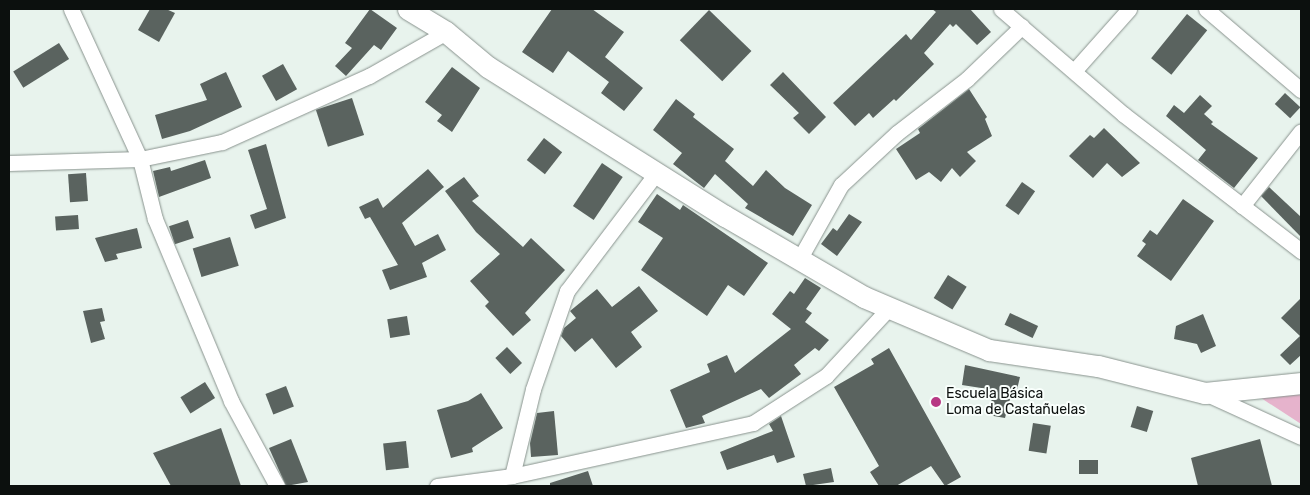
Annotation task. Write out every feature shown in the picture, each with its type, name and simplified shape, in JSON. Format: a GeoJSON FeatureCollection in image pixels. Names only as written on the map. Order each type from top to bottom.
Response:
{"type":"FeatureCollection","features":[{"type":"Feature","properties":{"kind":"main road"},"geometry":{"type":"LineString","coordinates":[[408,9],[446,32],[488,67],[725,216],[800,258],[864,298],[989,350],[1098,366],[1206,393],[1301,383]]}},
{"type":"Feature","properties":{"kind":"street"},"geometry":{"type":"LineString","coordinates":[[71,9],[140,160],[154,219],[227,392],[277,486]]}},
{"type":"Feature","properties":{"kind":"street"},"geometry":{"type":"LineString","coordinates":[[1001,9],[1123,114],[1301,251]]}},
{"type":"Feature","properties":{"kind":"street"},"geometry":{"type":"LineString","coordinates":[[1074,71],[1129,9]]}},
{"type":"Feature","properties":{"kind":"street"},"geometry":{"type":"LineString","coordinates":[[1206,9],[1301,90]]}},
{"type":"Feature","properties":{"kind":"street"},"geometry":{"type":"LineString","coordinates":[[800,258],[841,185],[897,133],[967,79],[1022,26]]}},
{"type":"Feature","properties":{"kind":"street"},"geometry":{"type":"LineString","coordinates":[[9,163],[140,160],[222,142],[300,109],[369,76],[446,32]]}},
{"type":"Feature","properties":{"kind":"street"},"geometry":{"type":"LineString","coordinates":[[1242,206],[1301,131]]}},
{"type":"Feature","properties":{"kind":"street"},"geometry":{"type":"LineString","coordinates":[[512,476],[533,389],[567,291],[657,172]]}},
{"type":"Feature","properties":{"kind":"street"},"geometry":{"type":"LineString","coordinates":[[437,486],[512,476],[753,423],[826,376],[889,308]]}},
{"type":"Feature","properties":{"kind":"street"},"geometry":{"type":"LineString","coordinates":[[1206,393],[1301,437]]}},
{"type":"Feature","properties":{"kind":"shaded area"},"geometry":{"type":"Polygon","coordinates":[[[1301,388],[1301,424],[1261,398],[1301,388]]]}},
{"type":"Feature","properties":{"kind":"building"},"geometry":{"type":"Polygon","coordinates":[[[150,9],[166,9],[175,13],[159,42],[138,30],[150,9]]]}},
{"type":"Feature","properties":{"kind":"building"},"geometry":{"type":"Polygon","coordinates":[[[370,9],[397,28],[381,50],[374,45],[346,76],[335,66],[352,48],[345,43],[370,9]]]}},
{"type":"Feature","properties":{"kind":"building"},"geometry":{"type":"Polygon","coordinates":[[[552,9],[592,9],[624,32],[605,57],[643,88],[624,111],[601,93],[609,82],[568,51],[553,73],[522,52],[552,9]]]}},
{"type":"Feature","properties":{"kind":"building"},"geometry":{"type":"Polygon","coordinates":[[[932,9],[970,9],[991,32],[977,45],[956,24],[953,27],[950,24],[924,53],[934,64],[896,101],[894,99],[873,118],[869,113],[855,126],[833,103],[906,34],[911,40],[936,12],[932,9]]]}},
{"type":"Feature","properties":{"kind":"building"},"geometry":{"type":"Polygon","coordinates":[[[709,10],[751,51],[722,81],[680,40],[709,10]]]}},
{"type":"Feature","properties":{"kind":"building"},"geometry":{"type":"Polygon","coordinates":[[[1187,14],[1207,30],[1171,75],[1151,58],[1187,14]]]}},
{"type":"Feature","properties":{"kind":"building"},"geometry":{"type":"Polygon","coordinates":[[[59,43],[69,59],[23,88],[13,72],[59,43]]]}},
{"type":"Feature","properties":{"kind":"building"},"geometry":{"type":"Polygon","coordinates":[[[283,64],[297,89],[276,101],[262,76],[283,64]]]}},
{"type":"Feature","properties":{"kind":"building"},"geometry":{"type":"Polygon","coordinates":[[[452,67],[480,88],[452,132],[437,121],[442,115],[425,102],[452,67]]]}},
{"type":"Feature","properties":{"kind":"building"},"geometry":{"type":"Polygon","coordinates":[[[226,72],[242,107],[190,131],[162,139],[155,115],[207,100],[200,84],[226,72]]]}},
{"type":"Feature","properties":{"kind":"building"},"geometry":{"type":"Polygon","coordinates":[[[783,72],[826,117],[809,134],[793,118],[799,113],[770,85],[783,72]]]}},
{"type":"Feature","properties":{"kind":"building"},"geometry":{"type":"Polygon","coordinates":[[[969,89],[987,117],[985,119],[992,136],[967,152],[976,161],[960,177],[952,168],[941,182],[929,172],[916,180],[896,149],[920,133],[918,129],[969,89]]]}},
{"type":"Feature","properties":{"kind":"building"},"geometry":{"type":"Polygon","coordinates":[[[1285,93],[1300,107],[1290,118],[1275,104],[1285,93]]]}},
{"type":"Feature","properties":{"kind":"building"},"geometry":{"type":"Polygon","coordinates":[[[1200,95],[1212,106],[1204,114],[1213,122],[1211,124],[1258,158],[1234,188],[1198,160],[1206,150],[1166,116],[1174,105],[1184,113],[1200,95]]]}},
{"type":"Feature","properties":{"kind":"building"},"geometry":{"type":"Polygon","coordinates":[[[352,98],[364,135],[328,147],[316,110],[352,98]]]}},
{"type":"Feature","properties":{"kind":"building"},"geometry":{"type":"Polygon","coordinates":[[[676,99],[695,114],[693,117],[734,149],[725,161],[753,186],[766,170],[785,188],[812,205],[793,236],[745,208],[748,204],[715,174],[704,188],[673,164],[682,153],[653,130],[676,99]]]}},
{"type":"Feature","properties":{"kind":"building"},"geometry":{"type":"Polygon","coordinates":[[[1104,128],[1140,163],[1122,177],[1107,163],[1093,178],[1069,156],[1090,135],[1094,138],[1104,128]]]}},
{"type":"Feature","properties":{"kind":"building"},"geometry":{"type":"Polygon","coordinates":[[[544,138],[562,152],[545,174],[527,160],[544,138]]]}},
{"type":"Feature","properties":{"kind":"building"},"geometry":{"type":"Polygon","coordinates":[[[266,144],[286,218],[255,229],[250,215],[267,209],[248,150],[266,144]]]}},
{"type":"Feature","properties":{"kind":"building"},"geometry":{"type":"Polygon","coordinates":[[[205,160],[211,178],[159,197],[153,171],[170,167],[171,171],[205,160]]]}},
{"type":"Feature","properties":{"kind":"building"},"geometry":{"type":"Polygon","coordinates":[[[602,163],[623,177],[594,220],[573,206],[602,163]]]}},
{"type":"Feature","properties":{"kind":"building"},"geometry":{"type":"Polygon","coordinates":[[[428,169],[444,187],[402,223],[415,246],[438,234],[446,250],[422,263],[427,277],[390,290],[382,270],[398,265],[370,217],[365,219],[359,207],[378,198],[383,208],[428,169]]]}},
{"type":"Feature","properties":{"kind":"building"},"geometry":{"type":"Polygon","coordinates":[[[86,173],[88,201],[70,202],[68,174],[86,173]]]}},
{"type":"Feature","properties":{"kind":"building"},"geometry":{"type":"Polygon","coordinates":[[[464,177],[479,196],[472,201],[523,247],[531,238],[565,270],[525,313],[531,320],[513,336],[485,306],[489,302],[470,281],[500,254],[476,232],[445,191],[464,177]]]}},
{"type":"Feature","properties":{"kind":"building"},"geometry":{"type":"Polygon","coordinates":[[[1022,182],[1035,191],[1018,215],[1005,206],[1022,182]]]}},
{"type":"Feature","properties":{"kind":"building"},"geometry":{"type":"Polygon","coordinates":[[[1269,187],[1301,217],[1301,237],[1261,196],[1269,187]]]}},
{"type":"Feature","properties":{"kind":"building"},"geometry":{"type":"Polygon","coordinates":[[[657,194],[680,210],[683,205],[768,263],[744,296],[728,285],[707,316],[641,270],[663,238],[638,222],[657,194]]]}},
{"type":"Feature","properties":{"kind":"building"},"geometry":{"type":"Polygon","coordinates":[[[1183,199],[1214,221],[1171,281],[1137,256],[1146,244],[1142,241],[1150,230],[1157,235],[1183,199]]]}},
{"type":"Feature","properties":{"kind":"building"},"geometry":{"type":"Polygon","coordinates":[[[849,214],[862,222],[837,256],[821,244],[833,228],[837,231],[849,214]]]}},
{"type":"Feature","properties":{"kind":"building"},"geometry":{"type":"Polygon","coordinates":[[[78,215],[79,229],[56,231],[55,217],[78,215]]]}},
{"type":"Feature","properties":{"kind":"building"},"geometry":{"type":"Polygon","coordinates":[[[188,220],[194,238],[175,244],[169,226],[188,220]]]}},
{"type":"Feature","properties":{"kind":"building"},"geometry":{"type":"Polygon","coordinates":[[[137,228],[142,248],[116,254],[118,259],[105,262],[95,238],[137,228]]]}},
{"type":"Feature","properties":{"kind":"building"},"geometry":{"type":"Polygon","coordinates":[[[230,237],[239,266],[201,277],[193,248],[230,237]]]}},
{"type":"Feature","properties":{"kind":"building"},"geometry":{"type":"Polygon","coordinates":[[[948,275],[967,287],[952,310],[934,298],[948,275]]]}},
{"type":"Feature","properties":{"kind":"building"},"geometry":{"type":"Polygon","coordinates":[[[805,278],[821,288],[806,309],[812,313],[805,322],[829,340],[819,351],[815,348],[794,365],[801,374],[769,398],[761,389],[702,416],[705,423],[686,428],[670,390],[710,372],[707,364],[727,355],[735,373],[791,329],[772,314],[790,291],[794,294],[805,278]]]}},
{"type":"Feature","properties":{"kind":"building"},"geometry":{"type":"Polygon","coordinates":[[[639,286],[658,311],[631,332],[642,347],[616,368],[592,338],[575,352],[561,336],[564,328],[576,318],[570,311],[597,289],[612,307],[639,286]]]}},
{"type":"Feature","properties":{"kind":"building"},"geometry":{"type":"Polygon","coordinates":[[[1301,298],[1301,355],[1290,365],[1280,355],[1300,336],[1281,318],[1301,298]]]}},
{"type":"Feature","properties":{"kind":"building"},"geometry":{"type":"Polygon","coordinates":[[[102,308],[105,321],[100,322],[105,339],[91,343],[83,311],[102,308]]]}},
{"type":"Feature","properties":{"kind":"building"},"geometry":{"type":"Polygon","coordinates":[[[1010,313],[1038,326],[1033,338],[1005,325],[1010,313]]]}},
{"type":"Feature","properties":{"kind":"building"},"geometry":{"type":"Polygon","coordinates":[[[1203,314],[1216,346],[1201,353],[1197,344],[1174,339],[1176,326],[1203,314]]]}},
{"type":"Feature","properties":{"kind":"building"},"geometry":{"type":"Polygon","coordinates":[[[407,316],[410,335],[390,338],[387,319],[407,316]]]}},
{"type":"Feature","properties":{"kind":"building"},"geometry":{"type":"Polygon","coordinates":[[[507,347],[522,363],[510,374],[495,358],[507,347]]]}},
{"type":"Feature","properties":{"kind":"building"},"geometry":{"type":"Polygon","coordinates":[[[889,348],[961,477],[945,486],[931,466],[896,486],[879,486],[870,472],[879,466],[834,387],[874,364],[871,359],[889,348]]]}},
{"type":"Feature","properties":{"kind":"building"},"geometry":{"type":"Polygon","coordinates":[[[965,365],[1020,377],[1015,398],[1010,399],[1005,418],[988,415],[994,390],[962,385],[965,365]]]}},
{"type":"Feature","properties":{"kind":"building"},"geometry":{"type":"Polygon","coordinates":[[[205,382],[215,398],[190,413],[180,397],[205,382]]]}},
{"type":"Feature","properties":{"kind":"building"},"geometry":{"type":"Polygon","coordinates":[[[286,386],[294,407],[273,414],[265,394],[286,386]]]}},
{"type":"Feature","properties":{"kind":"building"},"geometry":{"type":"Polygon","coordinates":[[[481,393],[503,428],[472,448],[473,452],[451,458],[437,410],[468,401],[481,393]]]}},
{"type":"Feature","properties":{"kind":"building"},"geometry":{"type":"Polygon","coordinates":[[[1137,406],[1153,411],[1147,432],[1131,427],[1137,406]]]}},
{"type":"Feature","properties":{"kind":"building"},"geometry":{"type":"Polygon","coordinates":[[[554,411],[558,455],[531,457],[530,443],[537,413],[554,411]]]}},
{"type":"Feature","properties":{"kind":"building"},"geometry":{"type":"Polygon","coordinates":[[[781,416],[795,457],[777,463],[774,455],[727,470],[720,452],[773,431],[769,424],[781,416]]]}},
{"type":"Feature","properties":{"kind":"building"},"geometry":{"type":"Polygon","coordinates":[[[1033,423],[1051,426],[1046,453],[1029,451],[1033,423]]]}},
{"type":"Feature","properties":{"kind":"building"},"geometry":{"type":"Polygon","coordinates":[[[221,428],[241,486],[171,486],[153,453],[221,428]]]}},
{"type":"Feature","properties":{"kind":"building"},"geometry":{"type":"Polygon","coordinates":[[[291,439],[308,482],[286,486],[269,448],[291,439]]]}},
{"type":"Feature","properties":{"kind":"building"},"geometry":{"type":"Polygon","coordinates":[[[1260,439],[1272,486],[1198,486],[1191,458],[1260,439]]]}},
{"type":"Feature","properties":{"kind":"building"},"geometry":{"type":"Polygon","coordinates":[[[406,441],[409,468],[386,470],[383,443],[406,441]]]}},
{"type":"Feature","properties":{"kind":"building"},"geometry":{"type":"Polygon","coordinates":[[[1079,460],[1098,460],[1098,474],[1079,474],[1079,460]]]}},
{"type":"Feature","properties":{"kind":"building"},"geometry":{"type":"Polygon","coordinates":[[[831,468],[834,482],[806,486],[803,474],[831,468]]]}},
{"type":"Feature","properties":{"kind":"building"},"geometry":{"type":"Polygon","coordinates":[[[588,471],[593,486],[550,486],[550,483],[588,471]]]}},
{"type":"Feature","properties":{"kind":"place","name":"Escuela Básica Loma de Castañuelas"},"geometry":{"type":"Point","coordinates":[936,402]}}]}
